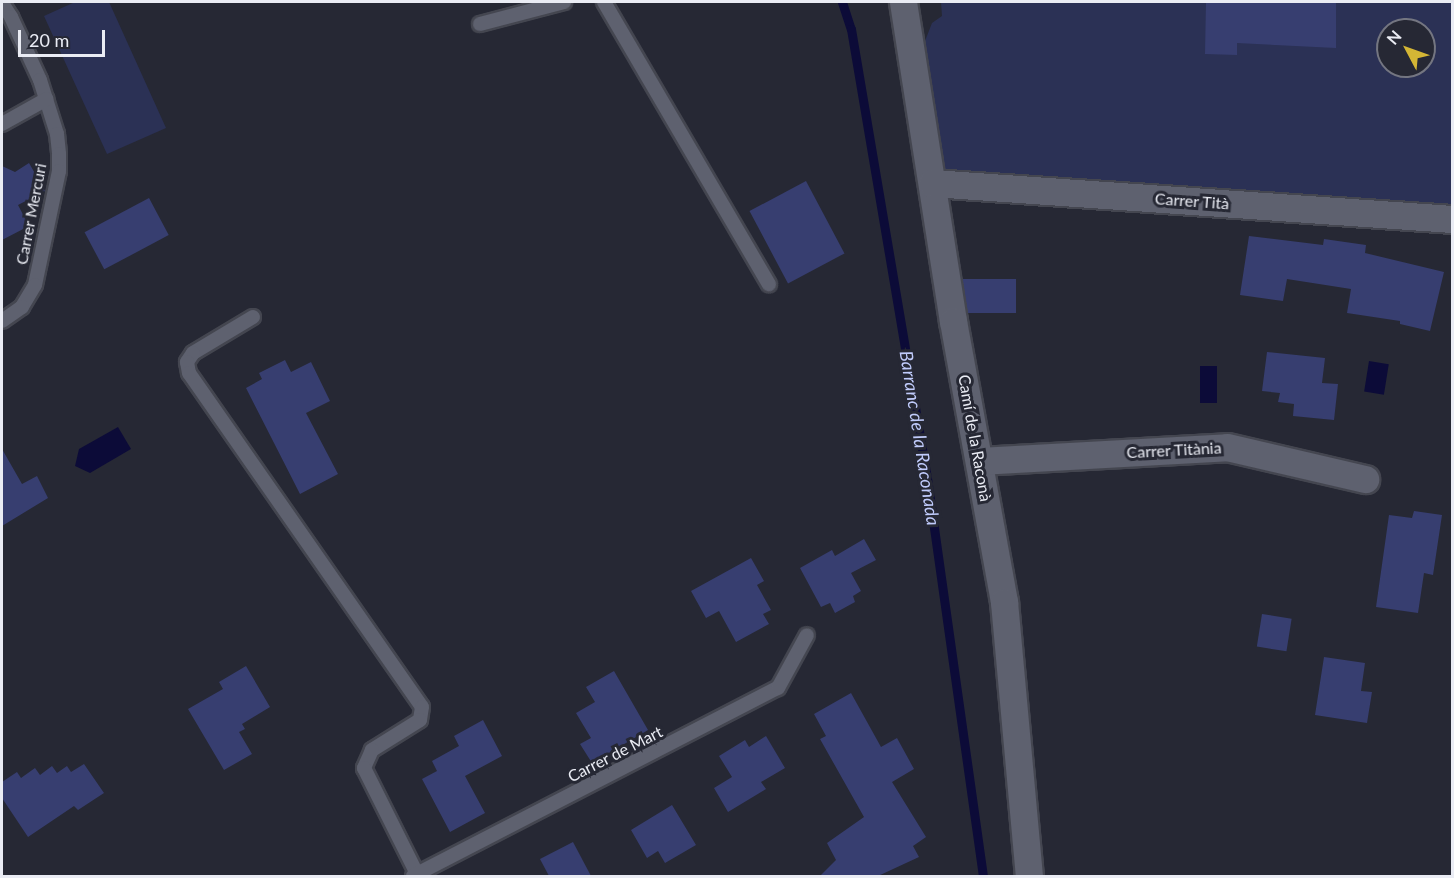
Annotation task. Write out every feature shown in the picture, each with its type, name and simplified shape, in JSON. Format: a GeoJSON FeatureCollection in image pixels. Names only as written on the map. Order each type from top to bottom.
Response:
{"type":"FeatureCollection","features":[{"type":"Feature","properties":{"kind":"street","name":"Camí de la Raconà"},"geometry":{"type":"LineString","coordinates":[[903,2],[952,321],[1004,602],[1029,876]]}},
{"type":"Feature","properties":{"kind":"street","name":"Carrer Tità"},"geometry":{"type":"LineString","coordinates":[[932,183],[1452,219]]}},
{"type":"Feature","properties":{"kind":"street","name":"Carrer Titània"},"geometry":{"type":"LineString","coordinates":[[979,461],[1227,447],[1365,479]]}},
{"type":"Feature","properties":{"kind":"lane"},"geometry":{"type":"LineString","coordinates":[[480,24],[564,2]]}},
{"type":"Feature","properties":{"kind":"lane"},"geometry":{"type":"LineString","coordinates":[[604,2],[769,284]]}},
{"type":"Feature","properties":{"kind":"lane","name":"Carrer Mercuri"},"geometry":{"type":"LineString","coordinates":[[2,3],[11,17],[47,99],[57,134],[59,171],[35,285],[22,307],[2,321]]}},
{"type":"Feature","properties":{"kind":"lane"},"geometry":{"type":"LineString","coordinates":[[2,124],[47,99]]}},
{"type":"Feature","properties":{"kind":"lane"},"geometry":{"type":"LineString","coordinates":[[253,317],[193,354],[187,362],[189,373],[422,707],[420,720],[372,750],[364,768],[415,875]]}},
{"type":"Feature","properties":{"kind":"lane","name":"Carrer de Mart"},"geometry":{"type":"LineString","coordinates":[[415,875],[778,688],[807,635]]}},
{"type":"Feature","properties":{"kind":"shaded area"},"geometry":{"type":"Polygon","coordinates":[[[75,2],[109,2],[166,128],[107,154],[44,16],[75,2]]]}},
{"type":"Feature","properties":{"kind":"shaded area"},"geometry":{"type":"Polygon","coordinates":[[[941,2],[1452,2],[1452,209],[940,172],[925,41],[932,23],[942,16],[941,2]]]}},
{"type":"Feature","properties":{"kind":"shaded area"},"geometry":{"type":"Polygon","coordinates":[[[1369,361],[1389,364],[1384,395],[1364,392],[1369,361]]]}},
{"type":"Feature","properties":{"kind":"shaded area"},"geometry":{"type":"Polygon","coordinates":[[[1200,366],[1217,366],[1217,403],[1200,403],[1200,366]]]}},
{"type":"Feature","properties":{"kind":"shaded area"},"geometry":{"type":"Polygon","coordinates":[[[118,427],[131,449],[90,473],[75,466],[79,449],[118,427]]]}},
{"type":"Feature","properties":{"kind":"building"},"geometry":{"type":"Polygon","coordinates":[[[1206,2],[1336,2],[1336,48],[1237,43],[1237,55],[1205,54],[1206,2]]]}},
{"type":"Feature","properties":{"kind":"building"},"geometry":{"type":"Polygon","coordinates":[[[29,163],[45,191],[18,205],[29,226],[2,240],[2,166],[15,172],[29,163]]]}},
{"type":"Feature","properties":{"kind":"building"},"geometry":{"type":"Polygon","coordinates":[[[806,181],[844,253],[788,283],[749,211],[806,181]]]}},
{"type":"Feature","properties":{"kind":"building"},"geometry":{"type":"Polygon","coordinates":[[[149,198],[169,235],[104,269],[85,232],[149,198]]]}},
{"type":"Feature","properties":{"kind":"building"},"geometry":{"type":"Polygon","coordinates":[[[1249,236],[1323,245],[1324,239],[1366,245],[1365,253],[1444,272],[1430,331],[1400,324],[1400,321],[1347,313],[1351,289],[1287,279],[1283,301],[1240,295],[1249,236]]]}},
{"type":"Feature","properties":{"kind":"building"},"geometry":{"type":"Polygon","coordinates":[[[963,279],[1016,279],[1016,313],[963,313],[963,279]]]}},
{"type":"Feature","properties":{"kind":"building"},"geometry":{"type":"Polygon","coordinates":[[[1267,352],[1325,358],[1322,383],[1338,384],[1334,420],[1293,416],[1294,404],[1278,402],[1280,393],[1262,391],[1267,352]]]}},
{"type":"Feature","properties":{"kind":"building"},"geometry":{"type":"Polygon","coordinates":[[[285,360],[291,372],[311,362],[330,401],[306,413],[338,474],[300,494],[246,388],[262,379],[259,373],[285,360]]]}},
{"type":"Feature","properties":{"kind":"building"},"geometry":{"type":"Polygon","coordinates":[[[2,449],[22,484],[37,476],[48,498],[2,526],[2,449]]]}},
{"type":"Feature","properties":{"kind":"building"},"geometry":{"type":"Polygon","coordinates":[[[1414,511],[1442,515],[1433,575],[1424,573],[1418,613],[1376,607],[1389,515],[1412,518],[1414,511]]]}},
{"type":"Feature","properties":{"kind":"building"},"geometry":{"type":"Polygon","coordinates":[[[864,539],[876,560],[851,573],[861,591],[853,596],[855,602],[835,613],[830,603],[821,607],[800,568],[832,550],[835,556],[864,539]]]}},
{"type":"Feature","properties":{"kind":"building"},"geometry":{"type":"Polygon","coordinates":[[[751,558],[764,581],[757,585],[771,610],[763,614],[769,624],[736,642],[719,611],[706,618],[691,591],[751,558]]]}},
{"type":"Feature","properties":{"kind":"building"},"geometry":{"type":"Polygon","coordinates":[[[1262,614],[1292,619],[1286,651],[1257,647],[1262,614]]]}},
{"type":"Feature","properties":{"kind":"building"},"geometry":{"type":"Polygon","coordinates":[[[1324,657],[1365,663],[1361,691],[1372,692],[1367,723],[1315,715],[1324,657]]]}},
{"type":"Feature","properties":{"kind":"building"},"geometry":{"type":"Polygon","coordinates":[[[246,666],[270,707],[242,724],[245,729],[239,732],[252,754],[224,770],[188,709],[223,689],[219,682],[246,666]]]}},
{"type":"Feature","properties":{"kind":"building"},"geometry":{"type":"Polygon","coordinates":[[[614,671],[648,730],[592,763],[580,744],[591,738],[576,713],[595,702],[586,687],[614,671]]]}},
{"type":"Feature","properties":{"kind":"building"},"geometry":{"type":"Polygon","coordinates":[[[851,693],[881,747],[897,738],[914,769],[892,782],[926,837],[913,846],[919,857],[878,876],[820,876],[836,860],[827,843],[864,817],[820,739],[826,736],[814,714],[851,693]]]}},
{"type":"Feature","properties":{"kind":"building"},"geometry":{"type":"Polygon","coordinates":[[[483,720],[502,756],[465,776],[485,813],[450,832],[422,779],[437,771],[432,761],[459,746],[454,736],[483,720]]]}},
{"type":"Feature","properties":{"kind":"building"},"geometry":{"type":"Polygon","coordinates":[[[766,736],[785,768],[761,782],[766,789],[728,812],[714,788],[732,777],[719,756],[745,740],[749,747],[766,736]]]}},
{"type":"Feature","properties":{"kind":"building"},"geometry":{"type":"Polygon","coordinates":[[[84,764],[104,793],[78,810],[74,806],[28,837],[2,798],[2,782],[17,772],[21,778],[35,768],[40,775],[52,766],[57,773],[67,766],[71,772],[84,764]]]}},
{"type":"Feature","properties":{"kind":"building"},"geometry":{"type":"Polygon","coordinates":[[[672,805],[696,845],[665,863],[658,851],[647,858],[631,830],[672,805]]]}},
{"type":"Feature","properties":{"kind":"building"},"geometry":{"type":"Polygon","coordinates":[[[573,842],[591,876],[549,876],[540,859],[573,842]]]}},
{"type":"Feature","properties":{"kind":"waterway","name":"Barranc de la Raconada"},"geometry":{"type":"LineString","coordinates":[[842,2],[851,29],[928,485],[983,876]]}}]}
